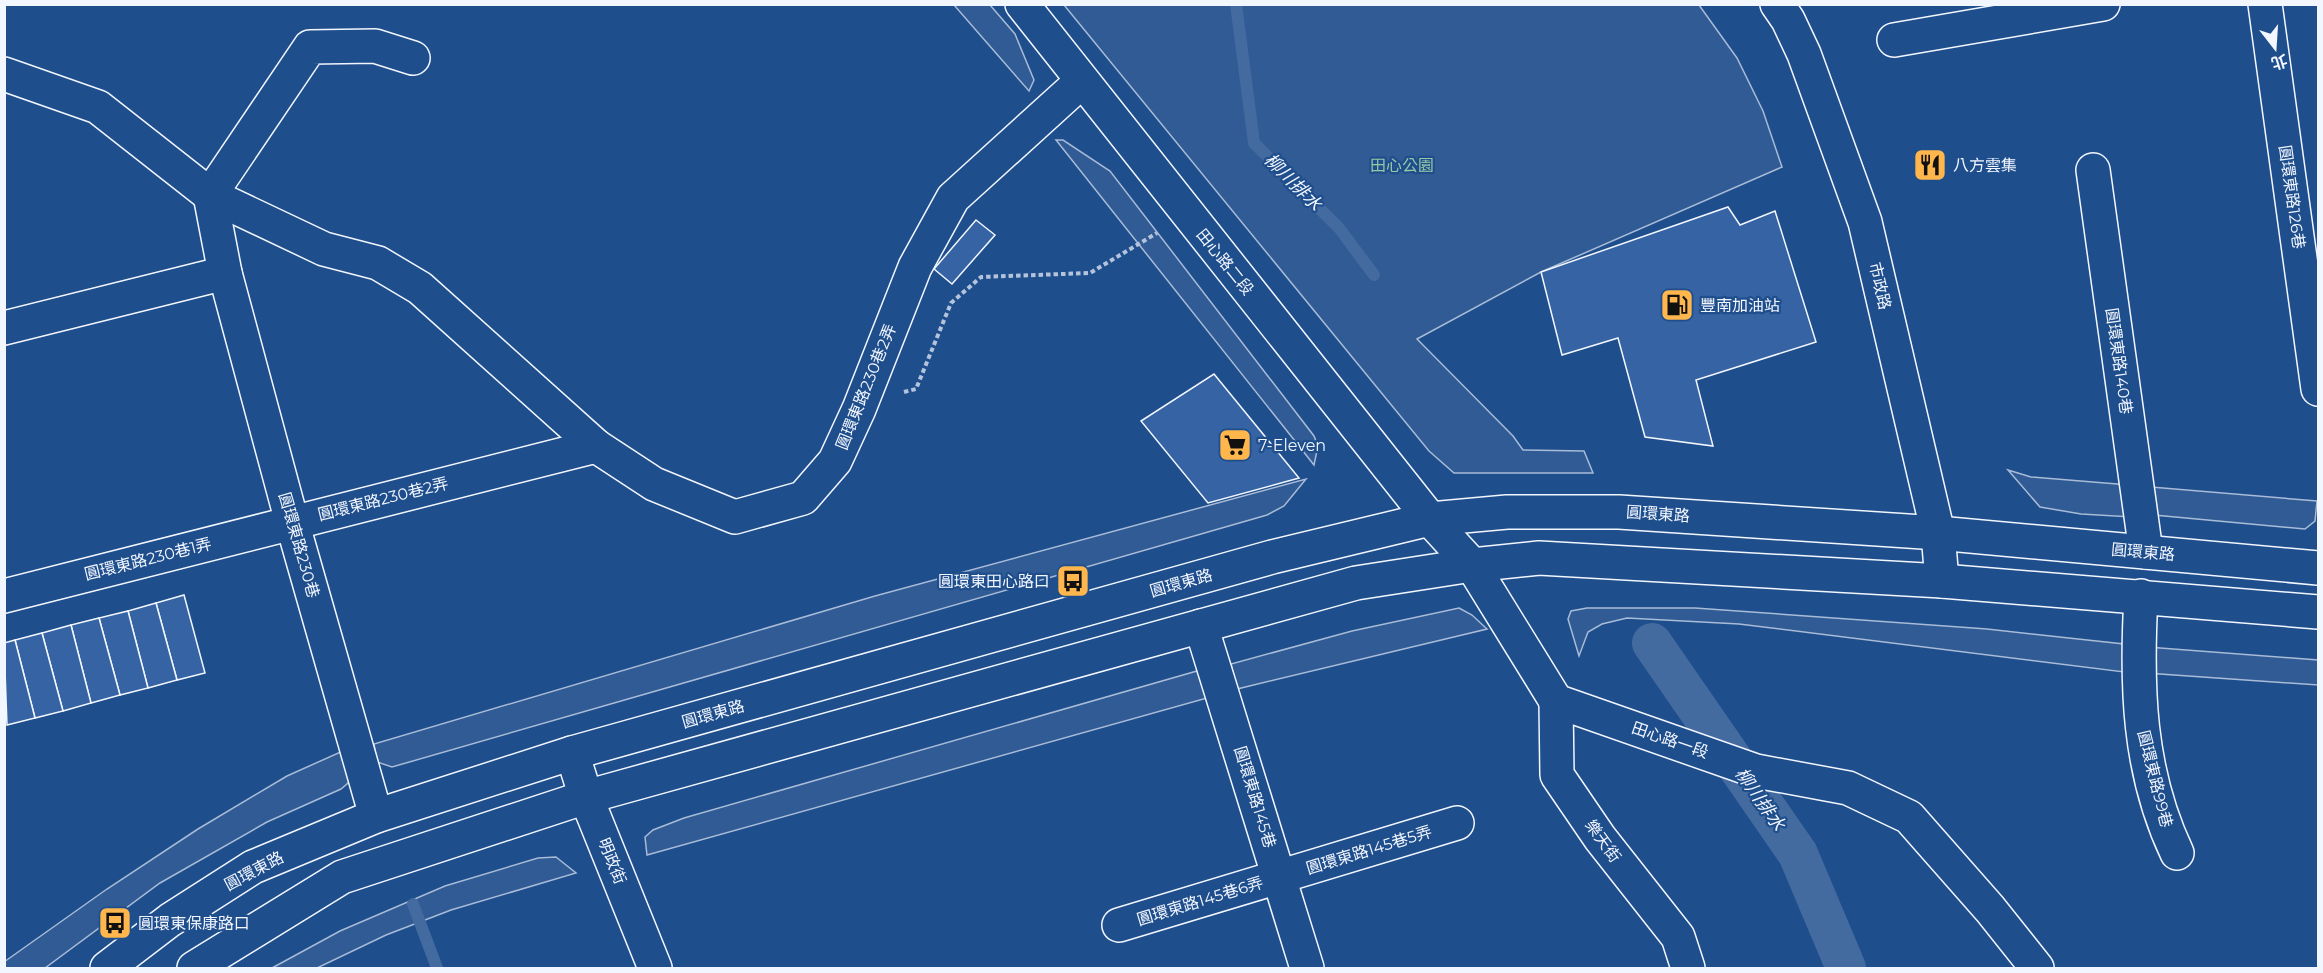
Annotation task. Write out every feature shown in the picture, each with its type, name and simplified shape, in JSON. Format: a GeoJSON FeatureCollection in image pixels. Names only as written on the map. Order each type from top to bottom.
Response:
{"type":"FeatureCollection","features":[{"type":"Feature","properties":{"kind":"main road","name":"田心路二段"},"geometry":{"type":"LineString","coordinates":[[1022,4],[1430,519]]}},
{"type":"Feature","properties":{"kind":"main road","name":"市政路"},"geometry":{"type":"LineString","coordinates":[[1777,4],[1788,20],[1804,54],[1865,222],[1938,533],[1942,581]]}},
{"type":"Feature","properties":{"kind":"main road"},"geometry":{"type":"LineString","coordinates":[[1894,40],[2103,4]]}},
{"type":"Feature","properties":{"kind":"main road","name":"圓環東路126巷"},"geometry":{"type":"LineString","coordinates":[[2265,4],[2319,389]]}},
{"type":"Feature","properties":{"kind":"main road"},"geometry":{"type":"LineString","coordinates":[[210,195],[310,47],[375,46],[412,58]]}},
{"type":"Feature","properties":{"kind":"main road"},"geometry":{"type":"LineString","coordinates":[[4,74],[98,107],[210,195],[324,249],[378,264],[420,288],[596,446]]}},
{"type":"Feature","properties":{"kind":"main road","name":"圓環東路230巷2弄"},"geometry":{"type":"LineString","coordinates":[[292,522],[596,446],[654,484],[735,518],[803,498],[835,461],[859,409],[915,267],[953,198],[1082,81]]}},
{"type":"Feature","properties":{"kind":"main road","name":"圓環東路140巷"},"geometry":{"type":"LineString","coordinates":[[2093,170],[2146,552]]}},
{"type":"Feature","properties":{"kind":"main road","name":"圓環東路230巷"},"geometry":{"type":"LineString","coordinates":[[210,195],[225,273],[292,522],[376,816]]}},
{"type":"Feature","properties":{"kind":"main road"},"geometry":{"type":"LineString","coordinates":[[4,328],[225,273]]}},
{"type":"Feature","properties":{"kind":"main road","name":"圓環東路"},"geometry":{"type":"LineString","coordinates":[[107,969],[170,920],[253,867],[376,816],[572,753],[1272,557],[1430,519],[1507,512],[1619,512],[1938,533],[2319,568]]}},
{"type":"Feature","properties":{"kind":"main road"},"geometry":{"type":"LineString","coordinates":[[1430,519],[1472,565],[1556,701]]}},
{"type":"Feature","properties":{"kind":"main road","name":"圓環東路230巷1弄"},"geometry":{"type":"LineString","coordinates":[[4,596],[292,522]]}},
{"type":"Feature","properties":{"kind":"main road"},"geometry":{"type":"LineString","coordinates":[[194,969],[342,877],[586,796],[1356,583],[1472,565],[1539,558],[1942,581],[2319,612]]}},
{"type":"Feature","properties":{"kind":"main road","name":"圓環東路99巷"},"geometry":{"type":"LineString","coordinates":[[2141,596],[2137,673],[2142,738],[2161,820],[2177,853]]}},
{"type":"Feature","properties":{"kind":"main road","name":"圓環東路145巷"},"geometry":{"type":"LineString","coordinates":[[1202,627],[1307,969]]}},
{"type":"Feature","properties":{"kind":"main road","name":"樂天街"},"geometry":{"type":"LineString","coordinates":[[1556,701],[1557,775],[1600,838],[1678,938],[1688,969]]}},
{"type":"Feature","properties":{"kind":"main road","name":"田心路一段"},"geometry":{"type":"LineString","coordinates":[[1556,701],[1756,771],[1848,788],[1909,817],[1990,909],[2037,969]]}},
{"type":"Feature","properties":{"kind":"main road","name":"明政街"},"geometry":{"type":"LineString","coordinates":[[572,753],[586,796],[655,969]]}},
{"type":"Feature","properties":{"kind":"main road","name":"圓環東路145巷5弄"},"geometry":{"type":"LineString","coordinates":[[1280,876],[1457,823]]}},
{"type":"Feature","properties":{"kind":"main road","name":"圓環東路145巷6弄"},"geometry":{"type":"LineString","coordinates":[[1119,925],[1280,876]]}},
{"type":"Feature","properties":{"kind":"path"},"geometry":{"type":"LineString","coordinates":[[859,409],[894,394],[916,389],[951,303],[981,277],[1090,273],[1188,216]]}},
{"type":"Feature","properties":{"kind":"shaded area"},"geometry":{"type":"Polygon","coordinates":[[[954,5],[990,5],[1015,34],[1034,80],[1029,91],[954,5]]]}},
{"type":"Feature","properties":{"kind":"shaded area","name":"田心公園"},"geometry":{"type":"Polygon","coordinates":[[[1064,5],[1699,5],[1737,58],[1763,111],[1782,167],[1541,272],[1417,339],[1513,436],[1523,450],[1584,451],[1593,473],[1454,473],[1429,451],[1064,5]]]}},
{"type":"Feature","properties":{"kind":"shaded area"},"geometry":{"type":"Polygon","coordinates":[[[1056,140],[1063,140],[1110,171],[1314,436],[1318,446],[1314,465],[1056,140]]]}},
{"type":"Feature","properties":{"kind":"shaded area"},"geometry":{"type":"Polygon","coordinates":[[[2008,470],[2031,477],[2129,485],[2132,517],[2081,514],[2040,507],[2008,470]]]}},
{"type":"Feature","properties":{"kind":"shaded area"},"geometry":{"type":"Polygon","coordinates":[[[1306,479],[1284,506],[1267,515],[392,767],[377,762],[374,744],[875,596],[1306,479]]]}},
{"type":"Feature","properties":{"kind":"shaded area"},"geometry":{"type":"Polygon","coordinates":[[[2151,487],[2317,501],[2315,521],[2305,529],[2154,515],[2151,487]]]}},
{"type":"Feature","properties":{"kind":"shaded area"},"geometry":{"type":"Polygon","coordinates":[[[1459,608],[1472,615],[1487,629],[1237,689],[1231,664],[1352,631],[1459,608]]]}},
{"type":"Feature","properties":{"kind":"shaded area"},"geometry":{"type":"Polygon","coordinates":[[[1587,608],[1695,608],[1987,629],[2133,645],[2132,673],[1739,624],[1627,618],[1602,624],[1588,632],[1579,656],[1568,619],[1571,611],[1587,608]]]}},
{"type":"Feature","properties":{"kind":"shaded area"},"geometry":{"type":"Polygon","coordinates":[[[2147,647],[2318,660],[2318,685],[2146,673],[2147,647]]]}},
{"type":"Feature","properties":{"kind":"shaded area"},"geometry":{"type":"Polygon","coordinates":[[[1197,671],[1207,698],[647,855],[645,837],[653,830],[684,818],[1197,671]]]}},
{"type":"Feature","properties":{"kind":"shaded area"},"geometry":{"type":"Polygon","coordinates":[[[345,750],[355,777],[341,789],[267,822],[160,883],[45,968],[5,968],[4,962],[107,889],[198,829],[287,776],[345,750]]]}},
{"type":"Feature","properties":{"kind":"shaded area"},"geometry":{"type":"Polygon","coordinates":[[[556,857],[576,873],[451,910],[386,935],[317,968],[272,968],[340,931],[445,886],[538,858],[556,857]]]}},
{"type":"Feature","properties":{"kind":"building","name":"豐南加油站"},"geometry":{"type":"Polygon","coordinates":[[[1728,207],[1740,225],[1775,211],[1816,342],[1696,380],[1713,446],[1645,437],[1618,338],[1562,355],[1541,272],[1728,207]]]}},
{"type":"Feature","properties":{"kind":"building"},"geometry":{"type":"Polygon","coordinates":[[[976,220],[995,235],[952,284],[934,269],[976,220]]]}},
{"type":"Feature","properties":{"kind":"building"},"geometry":{"type":"Polygon","coordinates":[[[1214,374],[1299,478],[1208,503],[1141,421],[1214,374]]]}},
{"type":"Feature","properties":{"kind":"building"},"geometry":{"type":"Polygon","coordinates":[[[184,595],[205,673],[177,680],[156,603],[184,595]]]}},
{"type":"Feature","properties":{"kind":"building"},"geometry":{"type":"Polygon","coordinates":[[[156,603],[177,680],[148,688],[128,611],[156,603]]]}},
{"type":"Feature","properties":{"kind":"building"},"geometry":{"type":"Polygon","coordinates":[[[128,611],[148,688],[120,695],[99,618],[128,611]]]}},
{"type":"Feature","properties":{"kind":"building"},"geometry":{"type":"Polygon","coordinates":[[[99,618],[120,695],[91,703],[71,625],[99,618]]]}},
{"type":"Feature","properties":{"kind":"building"},"geometry":{"type":"Polygon","coordinates":[[[71,625],[91,703],[63,711],[42,633],[71,625]]]}},
{"type":"Feature","properties":{"kind":"building"},"geometry":{"type":"Polygon","coordinates":[[[42,633],[63,711],[35,718],[15,640],[42,633]]]}},
{"type":"Feature","properties":{"kind":"building"},"geometry":{"type":"Polygon","coordinates":[[[15,640],[35,718],[7,725],[4,643],[15,640]]]}},
{"type":"Feature","properties":{"kind":"waterway","name":"柳川排水"},"geometry":{"type":"LineString","coordinates":[[1236,4],[1254,143],[1339,228],[1374,275]]}},
{"type":"Feature","properties":{"kind":"waterway","name":"柳川排水"},"geometry":{"type":"LineString","coordinates":[[1652,643],[1798,854],[1846,968]]}},
{"type":"Feature","properties":{"kind":"waterway"},"geometry":{"type":"LineString","coordinates":[[413,904],[437,968]]}},
{"type":"Feature","properties":{"kind":"place","name":"八方雲集"},"geometry":{"type":"Point","coordinates":[1930,165]}},
{"type":"Feature","properties":{"kind":"place","name":"豐南加油站"},"geometry":{"type":"Point","coordinates":[1677,305]}},
{"type":"Feature","properties":{"kind":"place","name":"7-Eleven"},"geometry":{"type":"Point","coordinates":[1235,445]}},
{"type":"Feature","properties":{"kind":"place","name":"圓環東田心路口"},"geometry":{"type":"Point","coordinates":[1073,581]}},
{"type":"Feature","properties":{"kind":"place","name":"圓環東保康路口"},"geometry":{"type":"Point","coordinates":[115,923]}}]}
